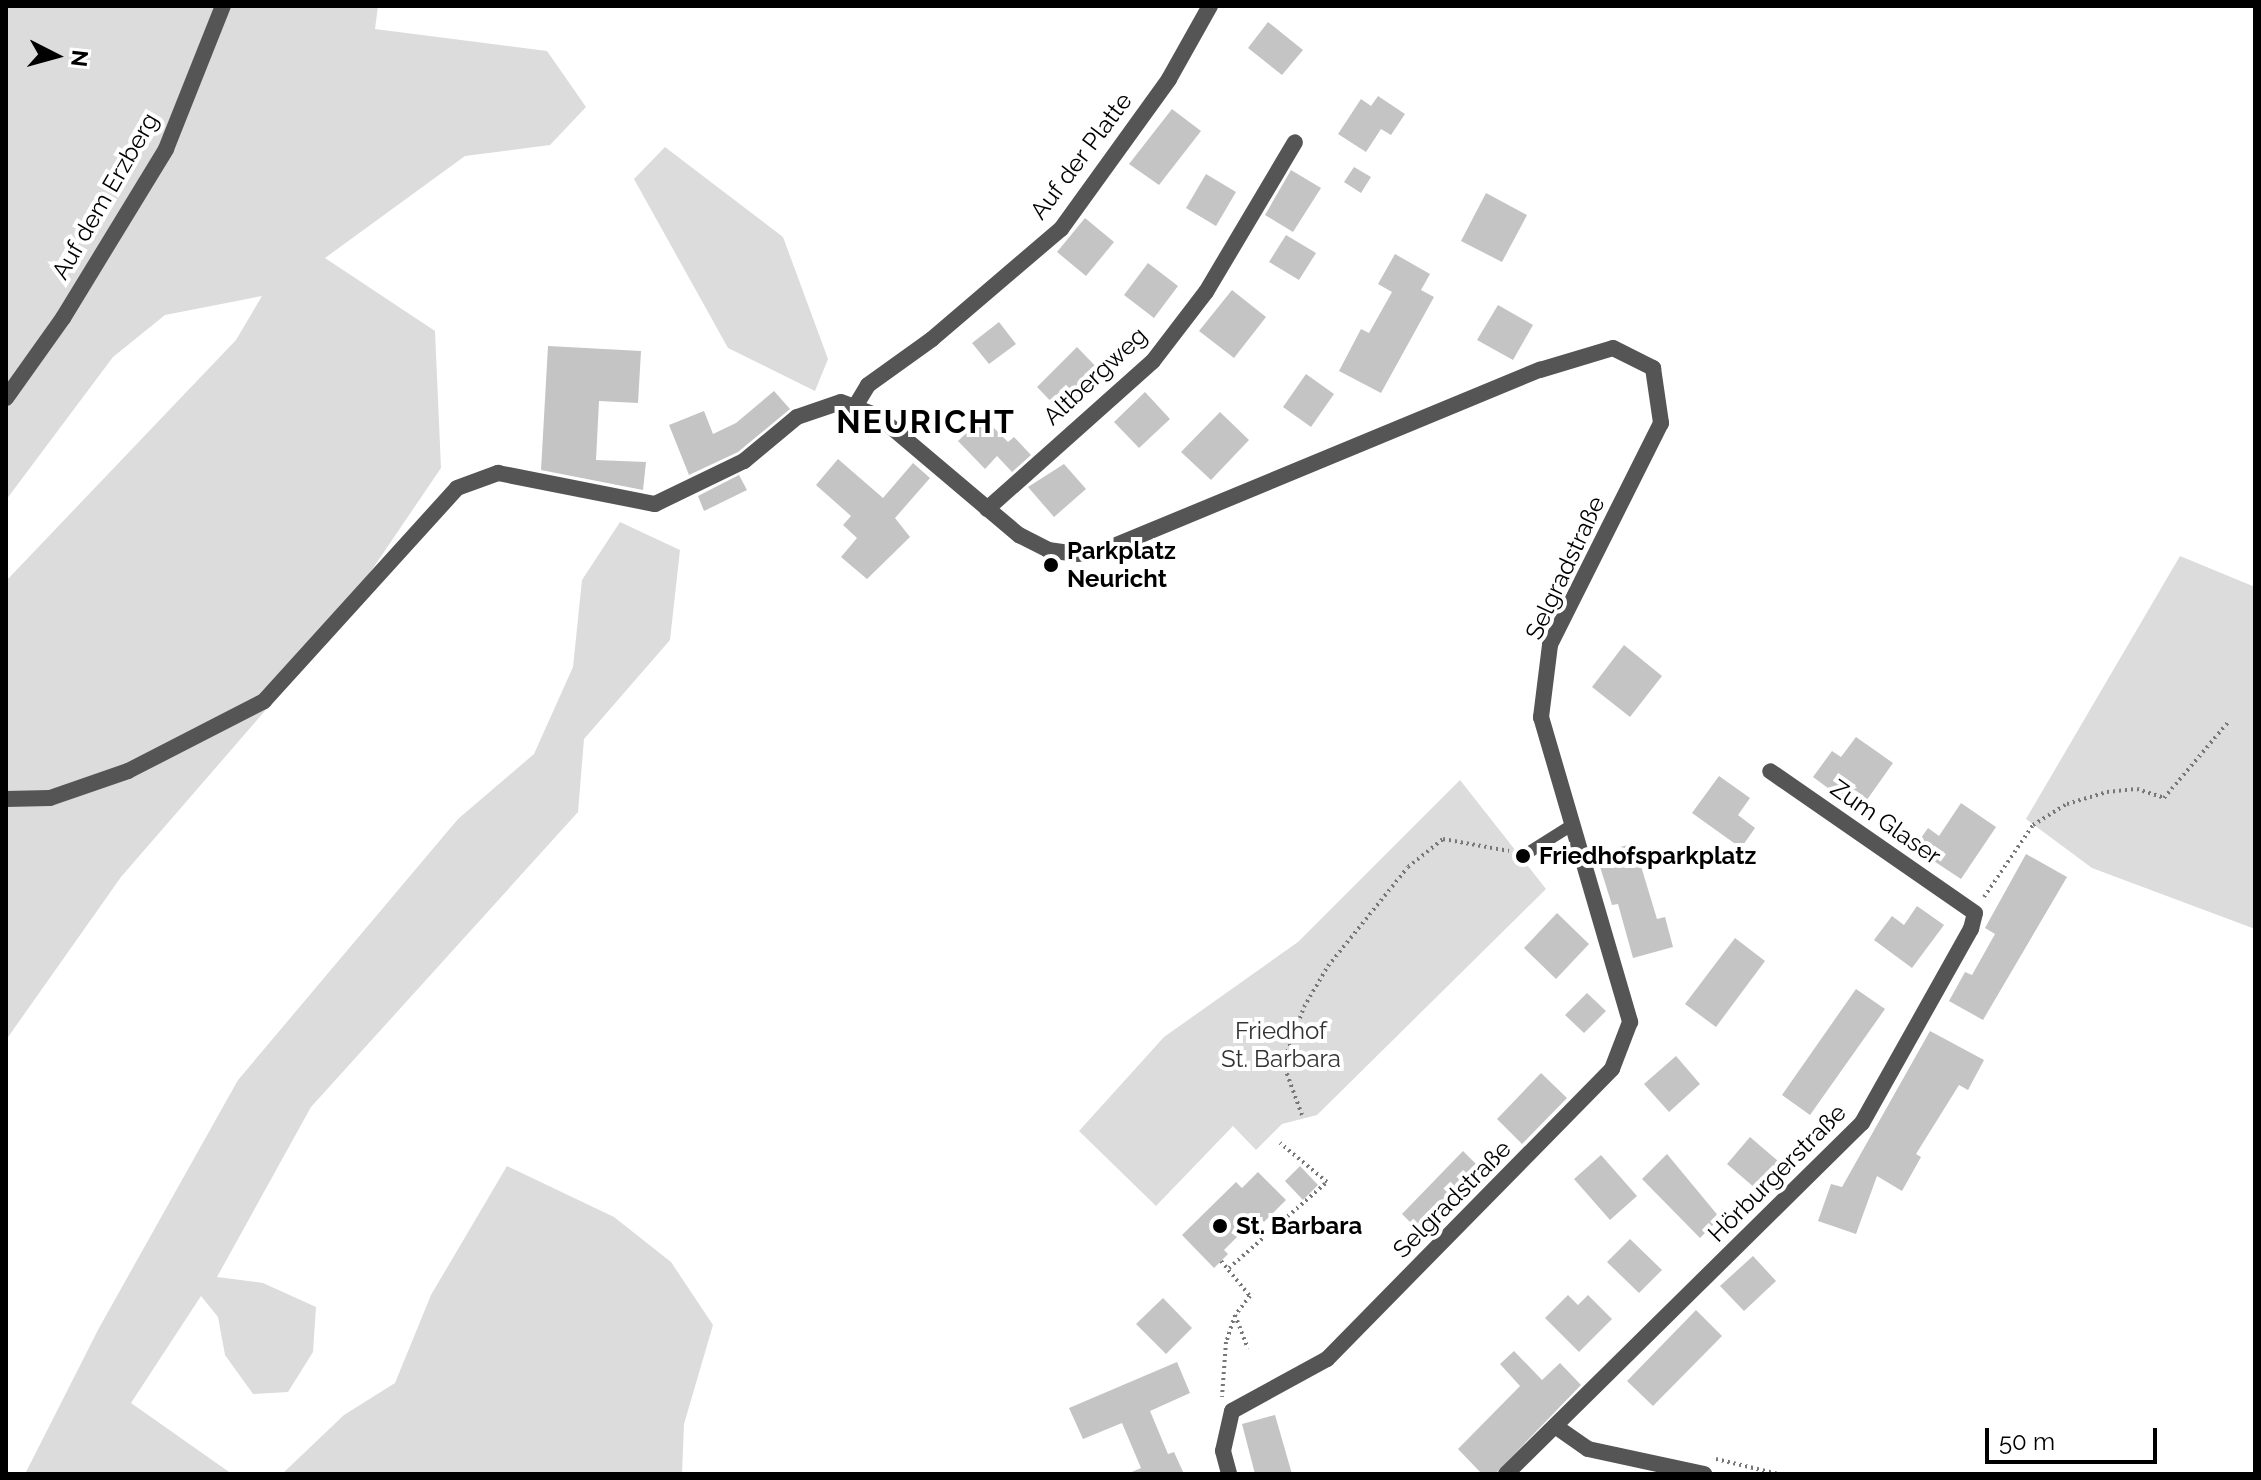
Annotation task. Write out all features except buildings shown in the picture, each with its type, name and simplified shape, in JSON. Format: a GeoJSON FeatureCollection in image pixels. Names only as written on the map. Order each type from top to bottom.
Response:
{"type":"FeatureCollection","features":[{"type":"Feature","properties":{"kind":"street","name":"Auf dem Erzberg"},"geometry":{"type":"LineString","coordinates":[[6,398],[63,318],[166,149],[223,6]]}},
{"type":"Feature","properties":{"kind":"street","name":"Auf der Platte"},"geometry":{"type":"LineString","coordinates":[[856,405],[868,385],[932,339],[1061,229],[1169,79],[1210,6]]}},
{"type":"Feature","properties":{"kind":"street","name":"Altbergweg"},"geometry":{"type":"LineString","coordinates":[[987,509],[1153,361],[1206,292],[1295,142]]}},
{"type":"Feature","properties":{"kind":"street","name":"Selgradstraße"},"geometry":{"type":"LineString","coordinates":[[987,509],[1048,550],[1102,551],[1540,370],[1613,348],[1653,368],[1661,423],[1550,645],[1541,717],[1630,1022],[1612,1069],[1327,1359],[1232,1411],[1223,1451],[1229,1474]]}},
{"type":"Feature","properties":{"kind":"street"},"geometry":{"type":"LineString","coordinates":[[6,799],[50,798],[128,771],[264,701],[457,488],[498,473],[655,504],[744,461],[797,417],[826,405],[856,405],[878,416],[987,509]]}},
{"type":"Feature","properties":{"kind":"street","name":"Zum Glaser"},"geometry":{"type":"LineString","coordinates":[[1770,771],[1975,913]]}},
{"type":"Feature","properties":{"kind":"street","name":"Hörburgerstraße"},"geometry":{"type":"LineString","coordinates":[[1506,1474],[1862,1123],[1971,929],[1975,913]]}},
{"type":"Feature","properties":{"kind":"street"},"geometry":{"type":"LineString","coordinates":[[1555,1426],[1588,1449],[1704,1474]]}},
{"type":"Feature","properties":{"kind":"lane"},"geometry":{"type":"LineString","coordinates":[[1523,856],[1572,825]]}},
{"type":"Feature","properties":{"kind":"path"},"geometry":{"type":"LineString","coordinates":[[1975,913],[2033,825],[2067,804],[2107,792],[2137,789],[2164,798],[2229,721]]}},
{"type":"Feature","properties":{"kind":"path"},"geometry":{"type":"LineString","coordinates":[[1302,1115],[1283,1063],[1304,1007],[1328,966],[1408,867],[1443,839],[1523,856]]}},
{"type":"Feature","properties":{"kind":"path"},"geometry":{"type":"LineString","coordinates":[[1229,1268],[1327,1182],[1280,1143]]}},
{"type":"Feature","properties":{"kind":"path"},"geometry":{"type":"LineString","coordinates":[[1221,1261],[1250,1296],[1235,1315],[1226,1342],[1222,1401]]}},
{"type":"Feature","properties":{"kind":"path"},"geometry":{"type":"LineString","coordinates":[[1235,1315],[1248,1349]]}},
{"type":"Feature","properties":{"kind":"green space"},"geometry":{"type":"Polygon","coordinates":[[[6,6],[378,6],[375,29],[547,51],[586,107],[550,145],[465,156],[325,258],[435,331],[441,468],[316,652],[121,877],[6,1040],[6,581],[236,340],[262,296],[165,315],[113,357],[6,500],[6,6]]]}},
{"type":"Feature","properties":{"kind":"green space"},"geometry":{"type":"Polygon","coordinates":[[[665,147],[783,237],[828,359],[815,391],[728,348],[634,179],[665,147]]]}},
{"type":"Feature","properties":{"kind":"green space"},"geometry":{"type":"Polygon","coordinates":[[[620,522],[680,550],[670,640],[584,739],[578,812],[311,1107],[217,1277],[263,1283],[316,1307],[313,1352],[288,1392],[253,1394],[225,1355],[218,1317],[201,1296],[131,1403],[232,1474],[25,1474],[99,1328],[238,1080],[458,819],[534,754],[573,667],[582,580],[620,522]]]}},
{"type":"Feature","properties":{"kind":"green space"},"geometry":{"type":"Polygon","coordinates":[[[2180,556],[2255,587],[2255,929],[2092,868],[2026,819],[2180,556]]]}},
{"type":"Feature","properties":{"kind":"green space","name":"Friedhof St. Barbara"},"geometry":{"type":"Polygon","coordinates":[[[1460,780],[1546,889],[1317,1115],[1282,1124],[1256,1150],[1233,1126],[1156,1206],[1079,1131],[1164,1037],[1298,942],[1460,780]]]}},
{"type":"Feature","properties":{"kind":"green space"},"geometry":{"type":"Polygon","coordinates":[[[507,1166],[614,1217],[671,1262],[713,1325],[684,1424],[682,1474],[282,1474],[344,1415],[395,1383],[431,1295],[507,1166]]]}},
{"type":"Feature","properties":{"kind":"place","name":"Parkplatz Neuricht"},"geometry":{"type":"Point","coordinates":[1051,565]}},
{"type":"Feature","properties":{"kind":"place","name":"Friedhofsparkplatz"},"geometry":{"type":"Point","coordinates":[1523,856]}},
{"type":"Feature","properties":{"kind":"place","name":"St. Barbara"},"geometry":{"type":"Point","coordinates":[1220,1226]}},
{"type":"Feature","properties":{"kind":"district","name":"NEURICHT"},"geometry":{"type":"Point","coordinates":[926,422]}}]}
